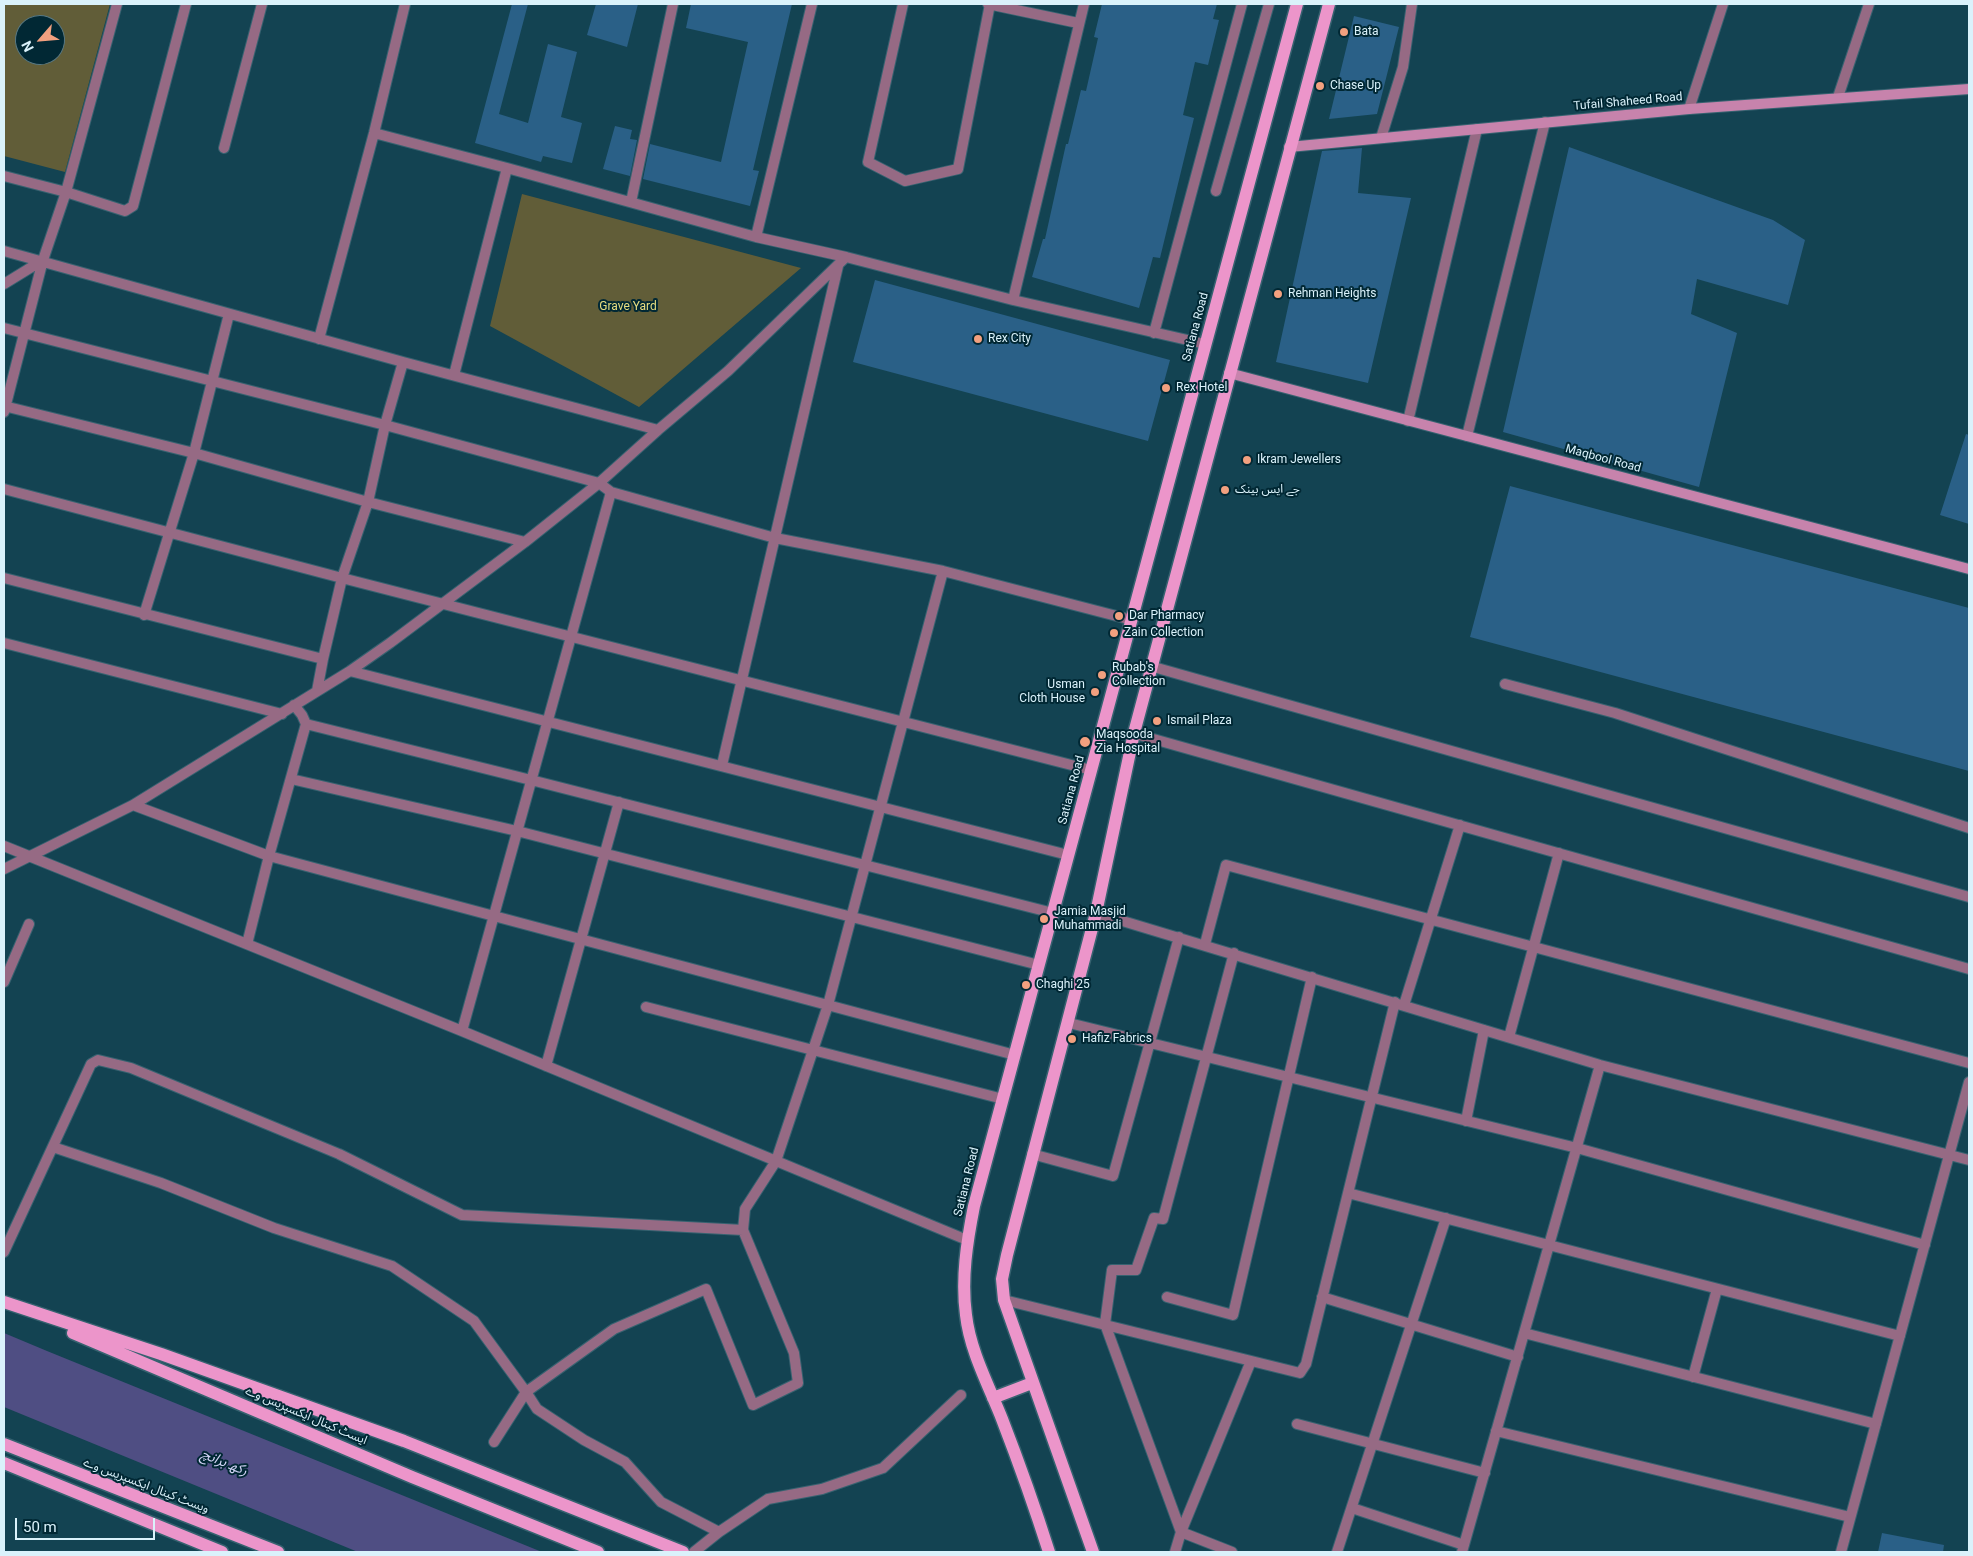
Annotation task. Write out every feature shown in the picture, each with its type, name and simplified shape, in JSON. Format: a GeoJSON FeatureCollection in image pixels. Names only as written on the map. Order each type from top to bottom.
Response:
{"type":"FeatureCollection","features":[{"type":"Feature","properties":{"kind":"main road","name":"Satiana Road"},"geometry":{"type":"LineString","coordinates":[[1049,1552],[973,1346],[966,1316],[964,1283],[967,1240],[974,1206],[1297,4]]}},
{"type":"Feature","properties":{"kind":"main road"},"geometry":{"type":"LineString","coordinates":[[1093,1552],[1004,1300],[1002,1279],[1032,1154],[1069,1023],[1096,913],[1133,733],[1329,4]]}},
{"type":"Feature","properties":{"kind":"main road"},"geometry":{"type":"LineString","coordinates":[[4,1303],[170,1357],[404,1442],[683,1552]]}},
{"type":"Feature","properties":{"kind":"main road","name":"ایسٹ کینال ایکسپریس وے"},"geometry":{"type":"LineString","coordinates":[[4,1303],[403,1473],[598,1552]]}},
{"type":"Feature","properties":{"kind":"main road"},"geometry":{"type":"LineString","coordinates":[[993,1398],[1032,1383]]}},
{"type":"Feature","properties":{"kind":"main road","name":"ویسٹ کینال ایکسپریس وے"},"geometry":{"type":"LineString","coordinates":[[4,1444],[278,1552]]}},
{"type":"Feature","properties":{"kind":"main road"},"geometry":{"type":"LineString","coordinates":[[4,1463],[222,1552]]}},
{"type":"Feature","properties":{"kind":"street"},"geometry":{"type":"LineString","coordinates":[[117,4],[66,192],[43,260],[4,408],[194,453],[368,502],[525,542]]}},
{"type":"Feature","properties":{"kind":"street"},"geometry":{"type":"LineString","coordinates":[[4,176],[66,192],[125,211],[133,206],[186,4]]}},
{"type":"Feature","properties":{"kind":"street"},"geometry":{"type":"LineString","coordinates":[[224,148],[262,4]]}},
{"type":"Feature","properties":{"kind":"street"},"geometry":{"type":"LineString","coordinates":[[319,339],[374,133],[405,4]]}},
{"type":"Feature","properties":{"kind":"street"},"geometry":{"type":"LineString","coordinates":[[631,202],[673,4]]}},
{"type":"Feature","properties":{"kind":"street"},"geometry":{"type":"LineString","coordinates":[[756,237],[812,4]]}},
{"type":"Feature","properties":{"kind":"street"},"geometry":{"type":"LineString","coordinates":[[902,4],[868,162],[905,181],[958,169],[989,4],[1078,22]]}},
{"type":"Feature","properties":{"kind":"street"},"geometry":{"type":"LineString","coordinates":[[1013,300],[1078,22],[1084,4]]}},
{"type":"Feature","properties":{"kind":"street"},"geometry":{"type":"LineString","coordinates":[[1154,333],[1242,4]]}},
{"type":"Feature","properties":{"kind":"street"},"geometry":{"type":"LineString","coordinates":[[1216,192],[1269,4]]}},
{"type":"Feature","properties":{"kind":"street"},"geometry":{"type":"LineString","coordinates":[[1381,138],[1402,67],[1412,4]]}},
{"type":"Feature","properties":{"kind":"street"},"geometry":{"type":"LineString","coordinates":[[1689,109],[1723,4]]}},
{"type":"Feature","properties":{"kind":"street"},"geometry":{"type":"LineString","coordinates":[[1838,97],[1868,4]]}},
{"type":"Feature","properties":{"kind":"street","name":"Tufail Shaheed Road"},"geometry":{"type":"LineString","coordinates":[[1290,147],[1689,109],[1969,89]]}},
{"type":"Feature","properties":{"kind":"street"},"geometry":{"type":"LineString","coordinates":[[1468,436],[1545,122]]}},
{"type":"Feature","properties":{"kind":"street"},"geometry":{"type":"LineString","coordinates":[[1408,420],[1476,129]]}},
{"type":"Feature","properties":{"kind":"street"},"geometry":{"type":"LineString","coordinates":[[374,133],[756,237],[846,257],[1013,300],[1205,344]]}},
{"type":"Feature","properties":{"kind":"street"},"geometry":{"type":"LineString","coordinates":[[454,375],[507,168]]}},
{"type":"Feature","properties":{"kind":"street"},"geometry":{"type":"LineString","coordinates":[[4,251],[43,260],[403,362],[658,430]]}},
{"type":"Feature","properties":{"kind":"street"},"geometry":{"type":"LineString","coordinates":[[4,869],[133,805],[350,671],[443,604],[599,483],[728,371],[846,257]]}},
{"type":"Feature","properties":{"kind":"street"},"geometry":{"type":"LineString","coordinates":[[4,284],[43,260]]}},
{"type":"Feature","properties":{"kind":"street"},"geometry":{"type":"LineString","coordinates":[[722,766],[838,266]]}},
{"type":"Feature","properties":{"kind":"street"},"geometry":{"type":"LineString","coordinates":[[144,615],[194,453],[229,314]]}},
{"type":"Feature","properties":{"kind":"street"},"geometry":{"type":"LineString","coordinates":[[4,328],[599,483],[611,492],[775,538],[943,571],[1132,620]]}},
{"type":"Feature","properties":{"kind":"street"},"geometry":{"type":"LineString","coordinates":[[317,691],[342,578],[368,502],[385,426],[403,362]]}},
{"type":"Feature","properties":{"kind":"street","name":"Maqbool Road"},"geometry":{"type":"LineString","coordinates":[[1229,373],[1969,569]]}},
{"type":"Feature","properties":{"kind":"street"},"geometry":{"type":"LineString","coordinates":[[4,489],[570,637],[1091,770]]}},
{"type":"Feature","properties":{"kind":"street"},"geometry":{"type":"LineString","coordinates":[[462,1031],[611,492]]}},
{"type":"Feature","properties":{"kind":"street"},"geometry":{"type":"LineString","coordinates":[[494,1442],[526,1392],[614,1329],[706,1289],[753,1405],[798,1383],[794,1353],[744,1230],[745,1209],[776,1161],[828,1005],[943,571]]}},
{"type":"Feature","properties":{"kind":"street"},"geometry":{"type":"LineString","coordinates":[[4,578],[323,659]]}},
{"type":"Feature","properties":{"kind":"street"},"geometry":{"type":"LineString","coordinates":[[4,643],[282,714]]}},
{"type":"Feature","properties":{"kind":"street"},"geometry":{"type":"LineString","coordinates":[[1151,666],[1969,897]]}},
{"type":"Feature","properties":{"kind":"street"},"geometry":{"type":"LineString","coordinates":[[350,671],[1068,856]]}},
{"type":"Feature","properties":{"kind":"street"},"geometry":{"type":"LineString","coordinates":[[1505,684],[1615,713],[1969,828]]}},
{"type":"Feature","properties":{"kind":"street"},"geometry":{"type":"LineString","coordinates":[[247,944],[269,856],[306,724],[294,705]]}},
{"type":"Feature","properties":{"kind":"street"},"geometry":{"type":"LineString","coordinates":[[306,724],[1053,913]]}},
{"type":"Feature","properties":{"kind":"street"},"geometry":{"type":"LineString","coordinates":[[1133,733],[1969,969]]}},
{"type":"Feature","properties":{"kind":"street"},"geometry":{"type":"LineString","coordinates":[[291,779],[517,831],[1039,965]]}},
{"type":"Feature","properties":{"kind":"street"},"geometry":{"type":"LineString","coordinates":[[546,1066],[619,802]]}},
{"type":"Feature","properties":{"kind":"street"},"geometry":{"type":"LineString","coordinates":[[133,805],[269,856],[1015,1055]]}},
{"type":"Feature","properties":{"kind":"street"},"geometry":{"type":"LineString","coordinates":[[1004,1300],[1300,1373],[1306,1364],[1372,1098],[1400,1004],[1430,920],[1460,825]]}},
{"type":"Feature","properties":{"kind":"street"},"geometry":{"type":"LineString","coordinates":[[4,846],[462,1031],[967,1240]]}},
{"type":"Feature","properties":{"kind":"street"},"geometry":{"type":"LineString","coordinates":[[1510,1037],[1559,853]]}},
{"type":"Feature","properties":{"kind":"street"},"geometry":{"type":"LineString","coordinates":[[1205,944],[1226,865],[1969,1063]]}},
{"type":"Feature","properties":{"kind":"street"},"geometry":{"type":"LineString","coordinates":[[1096,913],[1179,936],[1600,1065],[1969,1160]]}},
{"type":"Feature","properties":{"kind":"street"},"geometry":{"type":"LineString","coordinates":[[4,982],[29,924]]}},
{"type":"Feature","properties":{"kind":"street"},"geometry":{"type":"LineString","coordinates":[[1032,1154],[1113,1176],[1179,936]]}},
{"type":"Feature","properties":{"kind":"street"},"geometry":{"type":"LineString","coordinates":[[1232,1552],[1181,1532],[1105,1324],[1112,1270],[1136,1270],[1154,1218],[1163,1220],[1234,953]]}},
{"type":"Feature","properties":{"kind":"street"},"geometry":{"type":"LineString","coordinates":[[1167,1297],[1233,1315],[1312,977]]}},
{"type":"Feature","properties":{"kind":"street"},"geometry":{"type":"LineString","coordinates":[[646,1007],[1003,1099]]}},
{"type":"Feature","properties":{"kind":"street"},"geometry":{"type":"LineString","coordinates":[[1069,1023],[1577,1148],[1925,1245]]}},
{"type":"Feature","properties":{"kind":"street"},"geometry":{"type":"LineString","coordinates":[[1466,1121],[1484,1030]]}},
{"type":"Feature","properties":{"kind":"street"},"geometry":{"type":"LineString","coordinates":[[4,1252],[91,1064],[98,1060],[131,1068],[339,1154],[462,1215],[744,1230]]}},
{"type":"Feature","properties":{"kind":"street"},"geometry":{"type":"LineString","coordinates":[[1352,1508],[1463,1549],[1600,1065]]}},
{"type":"Feature","properties":{"kind":"street"},"geometry":{"type":"LineString","coordinates":[[1841,1552],[1969,1082]]}},
{"type":"Feature","properties":{"kind":"street"},"geometry":{"type":"LineString","coordinates":[[53,1146],[161,1183],[274,1228],[392,1266],[474,1321],[537,1409],[584,1440],[625,1462],[661,1502],[719,1532]]}},
{"type":"Feature","properties":{"kind":"street"},"geometry":{"type":"LineString","coordinates":[[1348,1193],[1900,1336]]}},
{"type":"Feature","properties":{"kind":"street"},"geometry":{"type":"LineString","coordinates":[[1337,1552],[1446,1218]]}},
{"type":"Feature","properties":{"kind":"street"},"geometry":{"type":"LineString","coordinates":[[1693,1377],[1717,1289]]}},
{"type":"Feature","properties":{"kind":"street"},"geometry":{"type":"LineString","coordinates":[[1322,1297],[1518,1357]]}},
{"type":"Feature","properties":{"kind":"street"},"geometry":{"type":"LineString","coordinates":[[1524,1333],[1876,1424]]}},
{"type":"Feature","properties":{"kind":"street"},"geometry":{"type":"LineString","coordinates":[[1176,1552],[1181,1532],[1251,1361]]}},
{"type":"Feature","properties":{"kind":"street"},"geometry":{"type":"LineString","coordinates":[[694,1552],[719,1532],[768,1499],[822,1489],[884,1468],[960,1395]]}},
{"type":"Feature","properties":{"kind":"street"},"geometry":{"type":"LineString","coordinates":[[1297,1424],[1484,1473]]}},
{"type":"Feature","properties":{"kind":"street"},"geometry":{"type":"LineString","coordinates":[[1496,1431],[1850,1517]]}},
{"type":"Feature","properties":{"kind":"green space"},"geometry":{"type":"Polygon","coordinates":[[[4,4],[110,4],[65,172],[4,156],[4,4]]]}},
{"type":"Feature","properties":{"kind":"green space","name":"Grave Yard"},"geometry":{"type":"Polygon","coordinates":[[[522,194],[801,268],[639,407],[490,326],[522,194]]]}},
{"type":"Feature","properties":{"kind":"water","name":"رکھ برانچ"},"geometry":{"type":"Polygon","coordinates":[[[4,1333],[542,1552],[358,1552],[4,1407],[4,1333]]]}},
{"type":"Feature","properties":{"kind":"building"},"geometry":{"type":"Polygon","coordinates":[[[512,4],[528,4],[499,114],[528,123],[548,44],[577,52],[561,117],[582,123],[572,163],[543,156],[541,162],[475,143],[512,4]]]}},
{"type":"Feature","properties":{"kind":"building"},"geometry":{"type":"Polygon","coordinates":[[[596,4],[638,4],[627,47],[587,35],[596,4]]]}},
{"type":"Feature","properties":{"kind":"building"},"geometry":{"type":"Polygon","coordinates":[[[691,4],[792,4],[753,170],[759,171],[750,206],[643,179],[650,144],[721,162],[748,42],[686,28],[691,4]]]}},
{"type":"Feature","properties":{"kind":"building"},"geometry":{"type":"Polygon","coordinates":[[[1102,4],[1217,4],[1213,19],[1219,20],[1208,65],[1195,62],[1183,115],[1194,118],[1160,258],[1153,257],[1139,308],[1032,277],[1043,239],[1045,239],[1066,144],[1068,144],[1081,90],[1086,91],[1098,38],[1094,37],[1102,4]]]}},
{"type":"Feature","properties":{"kind":"building"},"geometry":{"type":"Polygon","coordinates":[[[1354,16],[1399,27],[1377,114],[1329,119],[1354,16]]]}},
{"type":"Feature","properties":{"kind":"building"},"geometry":{"type":"Polygon","coordinates":[[[615,126],[632,130],[630,139],[637,140],[630,176],[603,169],[615,126]]]}},
{"type":"Feature","properties":{"kind":"building"},"geometry":{"type":"Polygon","coordinates":[[[1569,147],[1773,220],[1805,240],[1788,305],[1697,279],[1691,314],[1737,333],[1699,487],[1503,432],[1569,147]]]}},
{"type":"Feature","properties":{"kind":"building"},"geometry":{"type":"Polygon","coordinates":[[[1362,148],[1358,193],[1411,198],[1368,383],[1276,362],[1322,151],[1362,148]]]}},
{"type":"Feature","properties":{"kind":"building"},"geometry":{"type":"Polygon","coordinates":[[[875,280],[1170,360],[1148,441],[853,362],[875,280]]]}},
{"type":"Feature","properties":{"kind":"building"},"geometry":{"type":"Polygon","coordinates":[[[1966,434],[1969,435],[1969,524],[1940,515],[1966,434]]]}},
{"type":"Feature","properties":{"kind":"building"},"geometry":{"type":"Polygon","coordinates":[[[1510,486],[1969,608],[1969,771],[1470,637],[1510,486]]]}},
{"type":"Feature","properties":{"kind":"building"},"geometry":{"type":"Polygon","coordinates":[[[1882,1533],[1944,1545],[1943,1552],[1878,1552],[1882,1533]]]}},
{"type":"Feature","properties":{"kind":"place","name":"Bata"},"geometry":{"type":"Point","coordinates":[1344,32]}},
{"type":"Feature","properties":{"kind":"place","name":"Chase Up"},"geometry":{"type":"Point","coordinates":[1320,86]}},
{"type":"Feature","properties":{"kind":"place","name":"Rehman Heights"},"geometry":{"type":"Point","coordinates":[1278,294]}},
{"type":"Feature","properties":{"kind":"place","name":"Rex City"},"geometry":{"type":"Point","coordinates":[978,339]}},
{"type":"Feature","properties":{"kind":"place","name":"Rex Hotel"},"geometry":{"type":"Point","coordinates":[1166,388]}},
{"type":"Feature","properties":{"kind":"place","name":"Ikram Jewellers"},"geometry":{"type":"Point","coordinates":[1247,460]}},
{"type":"Feature","properties":{"kind":"place","name":"جے ایس بینک"},"geometry":{"type":"Point","coordinates":[1225,490]}},
{"type":"Feature","properties":{"kind":"place","name":"Dar Pharmacy"},"geometry":{"type":"Point","coordinates":[1119,616]}},
{"type":"Feature","properties":{"kind":"place","name":"Zain Collection"},"geometry":{"type":"Point","coordinates":[1114,633]}},
{"type":"Feature","properties":{"kind":"place","name":"Rubab's Collection"},"geometry":{"type":"Point","coordinates":[1102,675]}},
{"type":"Feature","properties":{"kind":"place","name":"Usman Cloth House"},"geometry":{"type":"Point","coordinates":[1095,692]}},
{"type":"Feature","properties":{"kind":"place","name":"Ismail Plaza"},"geometry":{"type":"Point","coordinates":[1157,721]}},
{"type":"Feature","properties":{"kind":"place","name":"Maqsooda Zia Hospital"},"geometry":{"type":"Point","coordinates":[1085,742]}},
{"type":"Feature","properties":{"kind":"place","name":"Jamia Masjid Muhammadi"},"geometry":{"type":"Point","coordinates":[1044,919]}},
{"type":"Feature","properties":{"kind":"place","name":"Chaghi 25"},"geometry":{"type":"Point","coordinates":[1026,985]}},
{"type":"Feature","properties":{"kind":"place","name":"Hafiz Fabrics"},"geometry":{"type":"Point","coordinates":[1072,1039]}}]}
